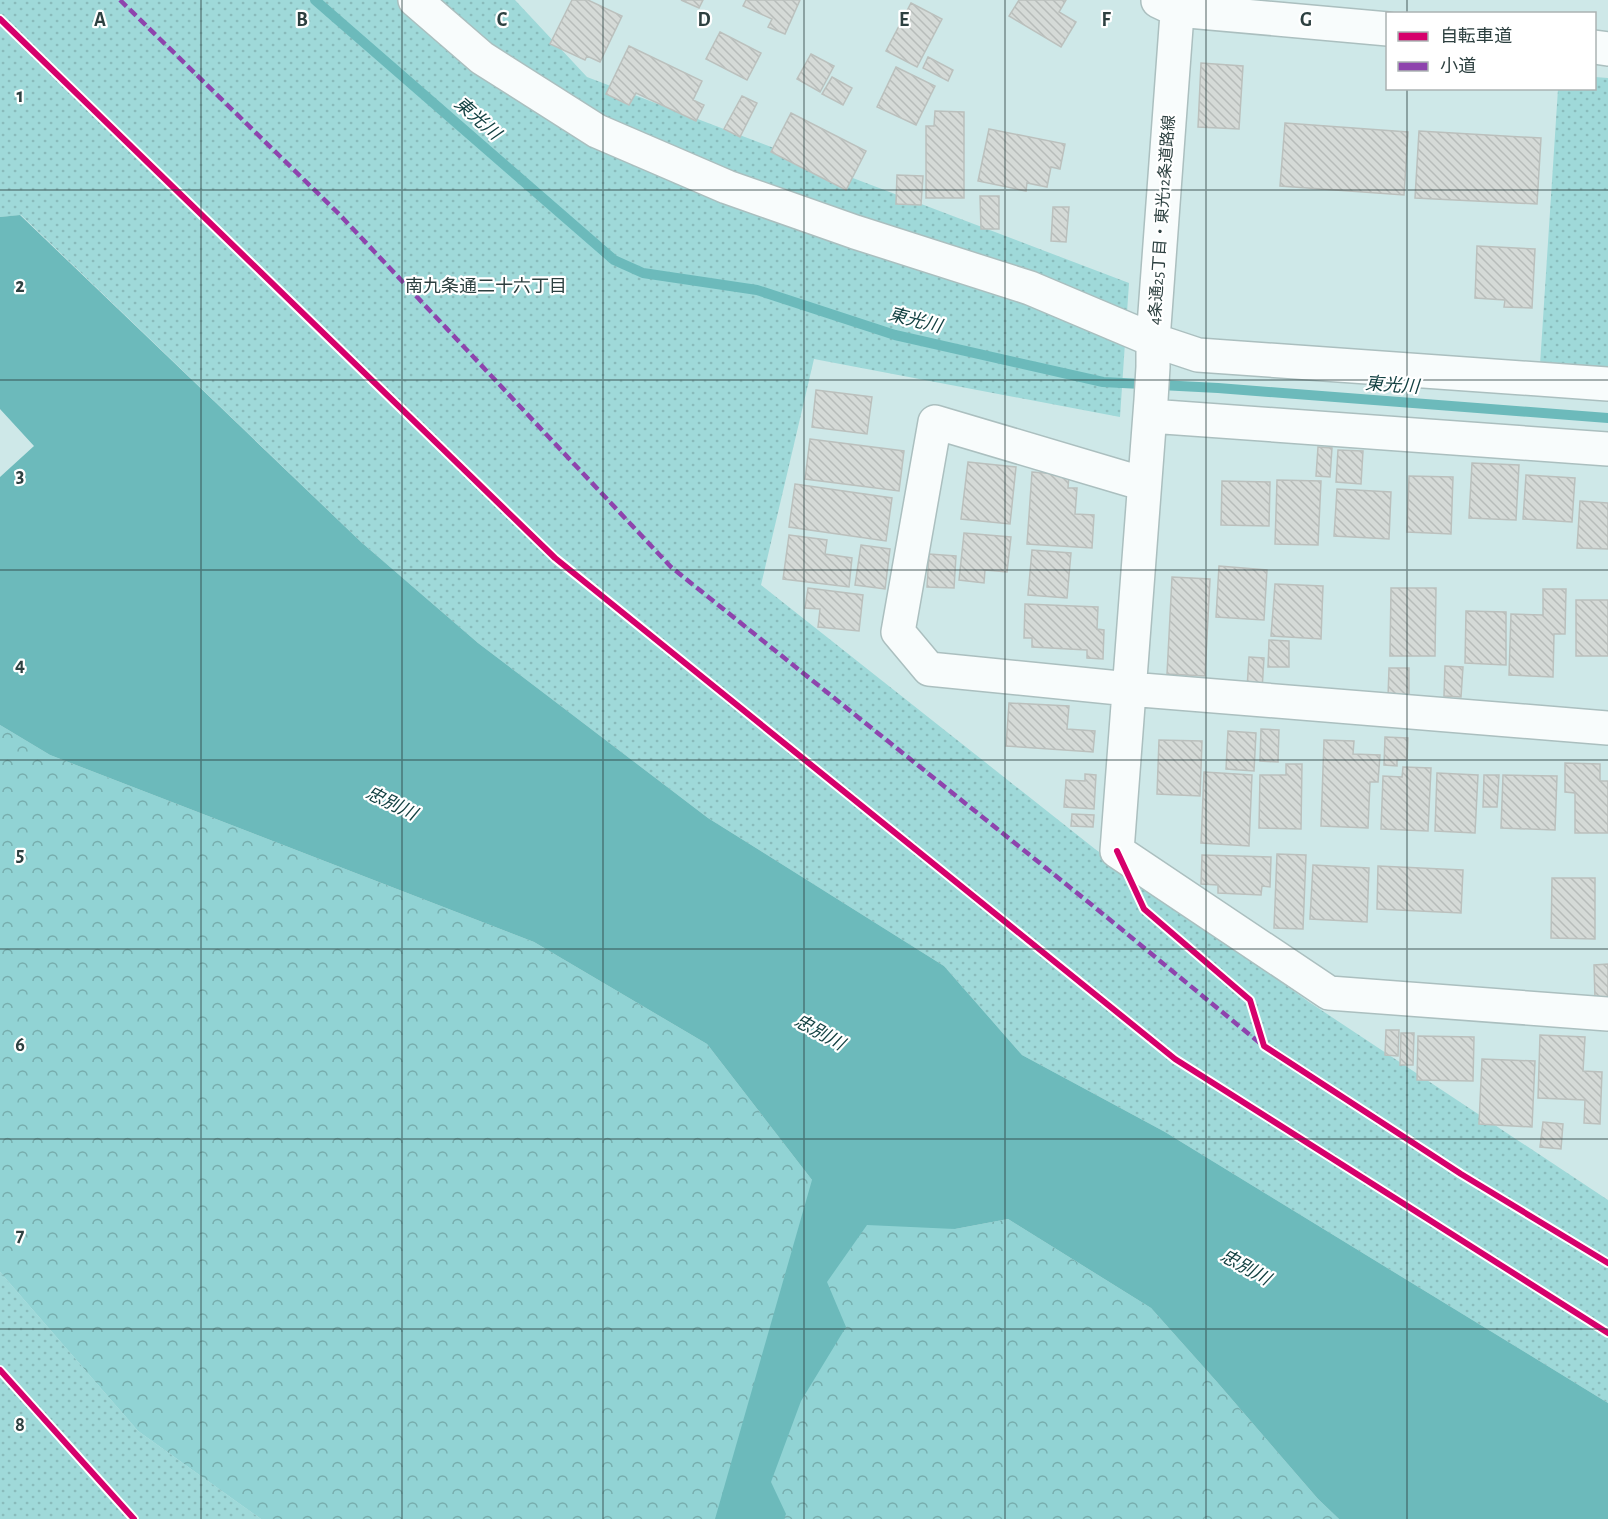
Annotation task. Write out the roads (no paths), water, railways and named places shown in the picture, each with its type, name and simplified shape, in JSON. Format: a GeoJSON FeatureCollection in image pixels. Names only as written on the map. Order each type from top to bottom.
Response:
{"type":"FeatureCollection","features":[{"type":"Feature","properties":{"kind":"street"},"geometry":{"type":"LineString","coordinates":[[415,0],[482,58],[597,131],[727,187],[855,232],[1030,288],[1153,354],[1117,852],[1329,993],[1608,1014]]}},
{"type":"Feature","properties":{"kind":"street"},"geometry":{"type":"LineString","coordinates":[[1171,3],[1386,29]]}},
{"type":"Feature","properties":{"kind":"street","name":"4条通25丁目・東光12条道路線"},"geometry":{"type":"LineString","coordinates":[[1171,3],[1153,354],[1198,355],[1608,384]]}},
{"type":"Feature","properties":{"kind":"street"},"geometry":{"type":"LineString","coordinates":[[1150,408],[1608,449]]}},
{"type":"Feature","properties":{"kind":"street"},"geometry":{"type":"LineString","coordinates":[[1144,484],[935,422],[898,632],[929,669],[1129,689],[1608,728]]}},
{"type":"Feature","properties":{"kind":"water","name":"忠別川"},"geometry":{"type":"Polygon","coordinates":[[[20,215],[361,542],[478,643],[708,818],[944,966],[1022,1055],[1165,1132],[1608,1403],[1608,1519],[1339,1519],[1318,1499],[1151,1308],[1008,1219],[955,1229],[867,1225],[827,1282],[846,1327],[801,1401],[771,1482],[786,1514],[784,1519],[715,1519],[812,1180],[707,1044],[534,942],[50,755],[0,725],[0,477],[34,446],[0,409],[0,217],[20,215]]]}},
{"type":"Feature","properties":{"kind":"waterway","name":"東光川"},"geometry":{"type":"LineString","coordinates":[[315,0],[614,260],[643,273],[757,290],[895,335],[1103,382],[1218,388],[1608,418]]}},
{"type":"Feature","properties":{"kind":"district","name":"南九条通二十六丁目"},"geometry":{"type":"Point","coordinates":[486,287]}}]}
